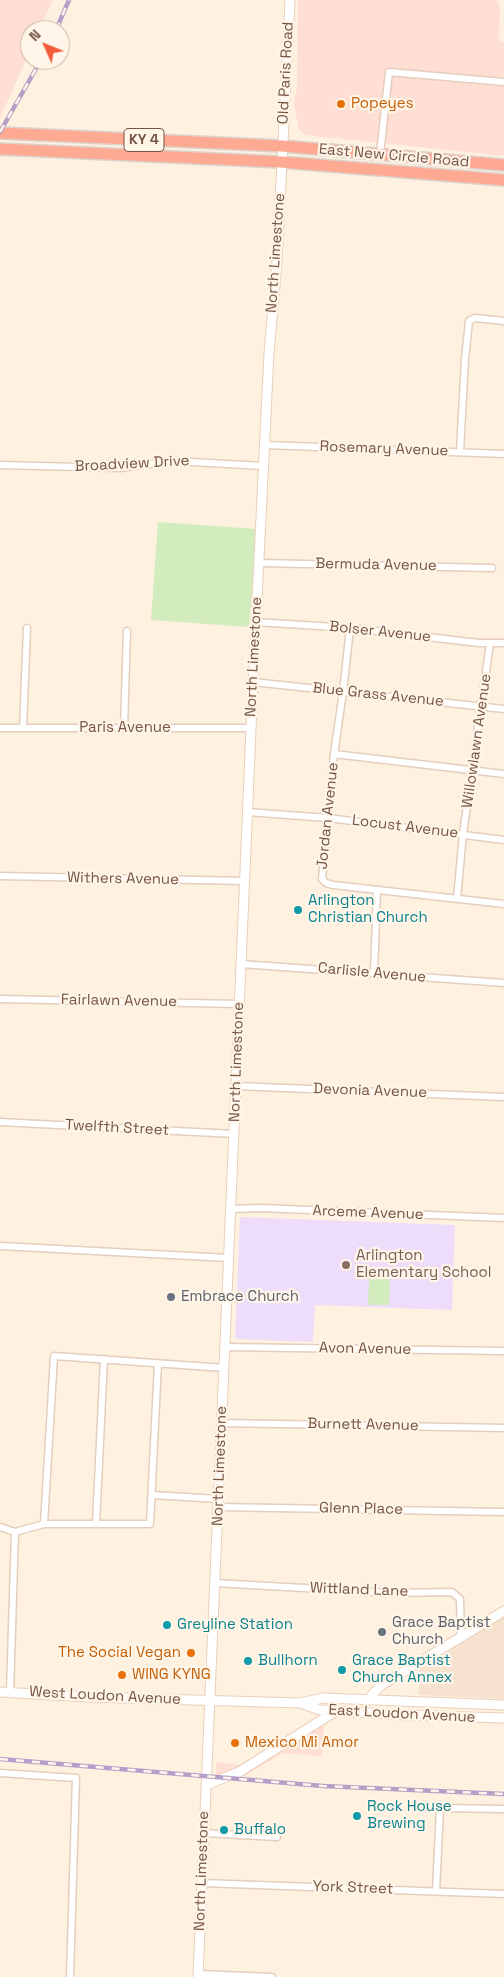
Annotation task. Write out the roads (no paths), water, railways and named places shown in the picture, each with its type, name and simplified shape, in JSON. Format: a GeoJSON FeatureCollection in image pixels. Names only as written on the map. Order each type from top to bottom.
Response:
{"type":"FeatureCollection","features":[{"type":"Feature","properties":{"kind":"highway","name":"KY 4"},"geometry":{"type":"LineString","coordinates":[[0,132],[282,146]]}},
{"type":"Feature","properties":{"kind":"highway","name":"East New Circle Road"},"geometry":{"type":"LineString","coordinates":[[282,146],[504,165]]}},
{"type":"Feature","properties":{"kind":"highway","name":"KY 4"},"geometry":{"type":"LineString","coordinates":[[0,149],[281,162]]}},
{"type":"Feature","properties":{"kind":"highway","name":"East New Circle Road"},"geometry":{"type":"LineString","coordinates":[[281,162],[504,180]]}},
{"type":"Feature","properties":{"kind":"street","name":"Old Paris Road"},"geometry":{"type":"LineString","coordinates":[[282,146],[290,0]]}},
{"type":"Feature","properties":{"kind":"street"},"geometry":{"type":"LineString","coordinates":[[380,154],[389,72],[504,82]]}},
{"type":"Feature","properties":{"kind":"street","name":"North Limestone"},"geometry":{"type":"LineString","coordinates":[[198,1975],[225,1368],[228,1258],[232,1209],[247,812],[269,353],[277,262],[282,146]]}},
{"type":"Feature","properties":{"kind":"street"},"geometry":{"type":"LineString","coordinates":[[460,452],[469,321],[475,318],[504,321]]}},
{"type":"Feature","properties":{"kind":"street","name":"Rosemary Avenue"},"geometry":{"type":"LineString","coordinates":[[265,445],[504,454]]}},
{"type":"Feature","properties":{"kind":"street","name":"Broadview Drive"},"geometry":{"type":"LineString","coordinates":[[0,465],[120,468],[173,461],[264,466]]}},
{"type":"Feature","properties":{"kind":"street","name":"Bermuda Avenue"},"geometry":{"type":"LineString","coordinates":[[259,563],[492,568]]}},
{"type":"Feature","properties":{"kind":"street","name":"Bolser Avenue"},"geometry":{"type":"LineString","coordinates":[[256,622],[350,628],[504,643]]}},
{"type":"Feature","properties":{"kind":"street"},"geometry":{"type":"LineString","coordinates":[[24,728],[27,628]]}},
{"type":"Feature","properties":{"kind":"street","name":"Jordan Avenue"},"geometry":{"type":"LineString","coordinates":[[350,628],[344,692],[334,754],[322,879],[329,884],[504,904]]}},
{"type":"Feature","properties":{"kind":"street"},"geometry":{"type":"LineString","coordinates":[[124,728],[127,631]]}},
{"type":"Feature","properties":{"kind":"street","name":"Willowlawn Avenue"},"geometry":{"type":"LineString","coordinates":[[457,898],[463,834],[490,643]]}},
{"type":"Feature","properties":{"kind":"street","name":"Blue Grass Avenue"},"geometry":{"type":"LineString","coordinates":[[253,682],[504,709]]}},
{"type":"Feature","properties":{"kind":"street","name":"Paris Avenue"},"geometry":{"type":"LineString","coordinates":[[0,728],[251,728]]}},
{"type":"Feature","properties":{"kind":"street"},"geometry":{"type":"LineString","coordinates":[[334,754],[504,774]]}},
{"type":"Feature","properties":{"kind":"street","name":"Locust Avenue"},"geometry":{"type":"LineString","coordinates":[[247,812],[328,818],[504,840]]}},
{"type":"Feature","properties":{"kind":"street","name":"Withers Avenue"},"geometry":{"type":"LineString","coordinates":[[0,876],[245,881]]}},
{"type":"Feature","properties":{"kind":"street"},"geometry":{"type":"LineString","coordinates":[[374,973],[377,890]]}},
{"type":"Feature","properties":{"kind":"street","name":"Carlisle Avenue"},"geometry":{"type":"LineString","coordinates":[[241,964],[504,982]]}},
{"type":"Feature","properties":{"kind":"street","name":"Fairlawn Avenue"},"geometry":{"type":"LineString","coordinates":[[0,999],[239,1004]]}},
{"type":"Feature","properties":{"kind":"street","name":"Devonia Avenue"},"geometry":{"type":"LineString","coordinates":[[236,1086],[504,1096]]}},
{"type":"Feature","properties":{"kind":"street","name":"Twelfth Street"},"geometry":{"type":"LineString","coordinates":[[0,1122],[235,1134]]}},
{"type":"Feature","properties":{"kind":"street","name":"Arceme Avenue"},"geometry":{"type":"LineString","coordinates":[[232,1209],[260,1208],[504,1218]]}},
{"type":"Feature","properties":{"kind":"street"},"geometry":{"type":"LineString","coordinates":[[0,1246],[228,1258]]}},
{"type":"Feature","properties":{"kind":"street","name":"Avon Avenue"},"geometry":{"type":"LineString","coordinates":[[225,1347],[504,1351]]}},
{"type":"Feature","properties":{"kind":"street"},"geometry":{"type":"LineString","coordinates":[[44,1524],[54,1356],[225,1368]]}},
{"type":"Feature","properties":{"kind":"street"},"geometry":{"type":"LineString","coordinates":[[96,1523],[104,1359]]}},
{"type":"Feature","properties":{"kind":"street"},"geometry":{"type":"LineString","coordinates":[[0,1527],[14,1532],[44,1524],[150,1524],[158,1363]]}},
{"type":"Feature","properties":{"kind":"street","name":"Burnett Avenue"},"geometry":{"type":"LineString","coordinates":[[222,1423],[504,1428]]}},
{"type":"Feature","properties":{"kind":"street","name":"Glenn Place"},"geometry":{"type":"LineString","coordinates":[[152,1495],[219,1503],[504,1512]]}},
{"type":"Feature","properties":{"kind":"street"},"geometry":{"type":"LineString","coordinates":[[5,1692],[14,1532]]}},
{"type":"Feature","properties":{"kind":"street","name":"Wittland Lane"},"geometry":{"type":"LineString","coordinates":[[215,1583],[391,1593],[455,1593],[460,1599],[461,1604],[461,1638]]}},
{"type":"Feature","properties":{"kind":"street"},"geometry":{"type":"LineString","coordinates":[[369,1699],[380,1686],[504,1611]]}},
{"type":"Feature","properties":{"kind":"street","name":"West Loudon Avenue"},"geometry":{"type":"LineString","coordinates":[[5,1692],[210,1701]]}},
{"type":"Feature","properties":{"kind":"street","name":"East Loudon Avenue"},"geometry":{"type":"LineString","coordinates":[[210,1701],[300,1703],[323,1698],[504,1705]]}},
{"type":"Feature","properties":{"kind":"street","name":"East Loudon Avenue"},"geometry":{"type":"LineString","coordinates":[[300,1703],[320,1710],[504,1718]]}},
{"type":"Feature","properties":{"kind":"street"},"geometry":{"type":"LineString","coordinates":[[493,1704],[493,1718]]}},
{"type":"Feature","properties":{"kind":"street"},"geometry":{"type":"LineString","coordinates":[[206,1785],[239,1772],[337,1710]]}},
{"type":"Feature","properties":{"kind":"street"},"geometry":{"type":"LineString","coordinates":[[0,1773],[76,1778],[70,1977]]}},
{"type":"Feature","properties":{"kind":"street"},"geometry":{"type":"LineString","coordinates":[[436,1891],[440,1808],[504,1810]]}},
{"type":"Feature","properties":{"kind":"street"},"geometry":{"type":"LineString","coordinates":[[204,1833],[277,1837]]}},
{"type":"Feature","properties":{"kind":"street","name":"York Street"},"geometry":{"type":"LineString","coordinates":[[202,1883],[504,1894]]}},
{"type":"Feature","properties":{"kind":"street"},"geometry":{"type":"LineString","coordinates":[[198,1975],[272,1977]]}},
{"type":"Feature","properties":{"kind":"railway"},"geometry":{"type":"LineString","coordinates":[[60,20],[69,0]]}},
{"type":"Feature","properties":{"kind":"railway"},"geometry":{"type":"LineString","coordinates":[[0,132],[35,70]]}},
{"type":"Feature","properties":{"kind":"railway"},"geometry":{"type":"LineString","coordinates":[[0,1759],[323,1786],[504,1794]]}},
{"type":"Feature","properties":{"kind":"place","name":"Popeyes"},"geometry":{"type":"Point","coordinates":[341,104]}},
{"type":"Feature","properties":{"kind":"place","name":"Arlington Christian Church"},"geometry":{"type":"Point","coordinates":[298,910]}},
{"type":"Feature","properties":{"kind":"place","name":"Arlington Elementary School"},"geometry":{"type":"Point","coordinates":[346,1265]}},
{"type":"Feature","properties":{"kind":"place","name":"Embrace Church"},"geometry":{"type":"Point","coordinates":[171,1297]}},
{"type":"Feature","properties":{"kind":"place","name":"Greyline Station"},"geometry":{"type":"Point","coordinates":[167,1625]}},
{"type":"Feature","properties":{"kind":"place","name":"Grace Baptist Church"},"geometry":{"type":"Point","coordinates":[382,1632]}},
{"type":"Feature","properties":{"kind":"place","name":"The Social Vegan"},"geometry":{"type":"Point","coordinates":[191,1653]}},
{"type":"Feature","properties":{"kind":"place","name":"Bullhorn"},"geometry":{"type":"Point","coordinates":[248,1661]}},
{"type":"Feature","properties":{"kind":"place","name":"Grace Baptist Church Annex"},"geometry":{"type":"Point","coordinates":[342,1670]}},
{"type":"Feature","properties":{"kind":"place","name":"WING KYNG"},"geometry":{"type":"Point","coordinates":[122,1675]}},
{"type":"Feature","properties":{"kind":"place","name":"Mexico Mi Amor"},"geometry":{"type":"Point","coordinates":[235,1743]}},
{"type":"Feature","properties":{"kind":"place","name":"Rock House Brewing"},"geometry":{"type":"Point","coordinates":[357,1816]}},
{"type":"Feature","properties":{"kind":"place","name":"Buffalo"},"geometry":{"type":"Point","coordinates":[224,1830]}}]}
